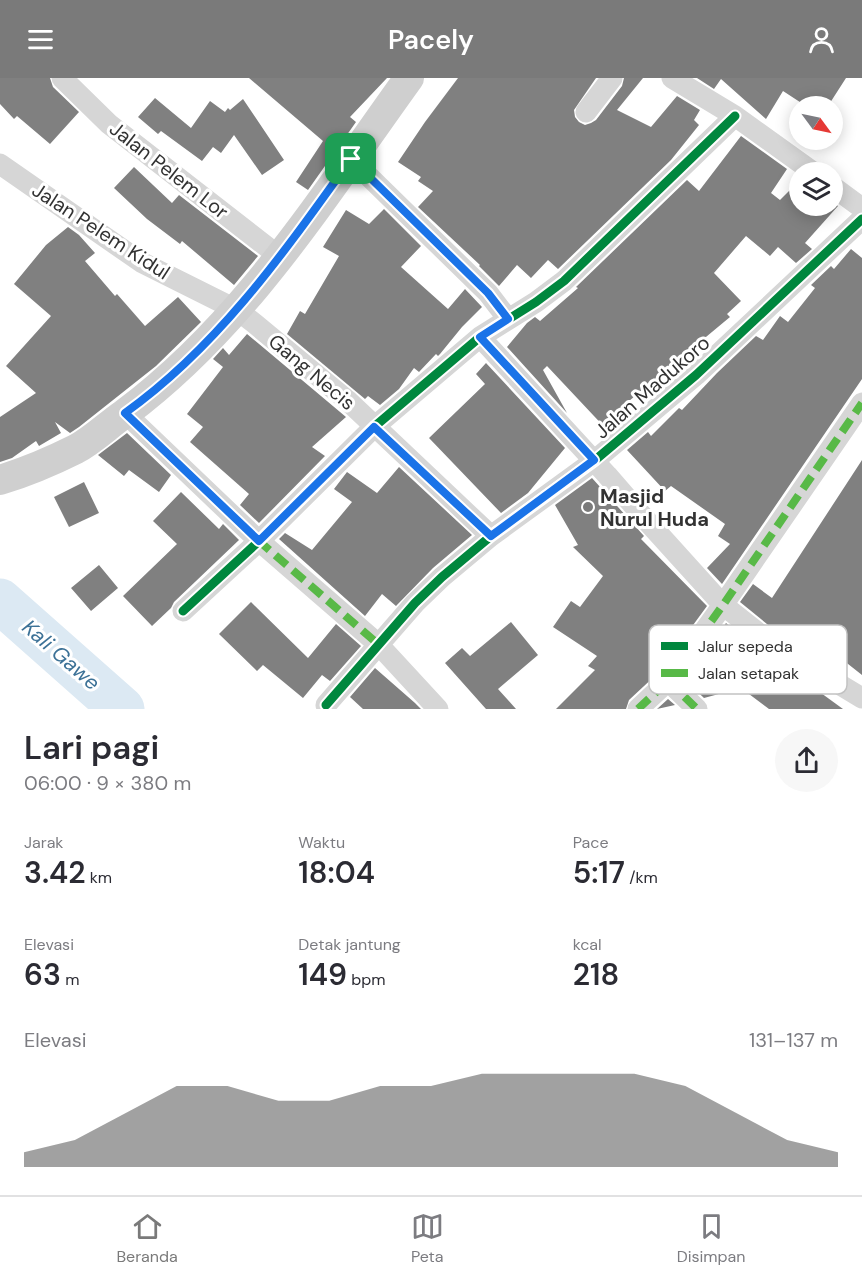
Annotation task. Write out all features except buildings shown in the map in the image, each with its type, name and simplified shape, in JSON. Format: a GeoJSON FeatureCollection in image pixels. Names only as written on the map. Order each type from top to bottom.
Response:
{"type":"FeatureCollection","features":[{"type":"Feature","properties":{"kind":"main road"},"geometry":{"type":"LineString","coordinates":[[10,477],[78,448],[125,413],[181,366],[237,310],[280,257],[409,78]]}},
{"type":"Feature","properties":{"kind":"street","name":"Jalan Pelem Lor"},"geometry":{"type":"LineString","coordinates":[[62,78],[109,124],[280,257]]}},
{"type":"Feature","properties":{"kind":"street"},"geometry":{"type":"LineString","coordinates":[[586,112],[612,78]]}},
{"type":"Feature","properties":{"kind":"street"},"geometry":{"type":"LineString","coordinates":[[672,78],[735,116],[799,162]]}},
{"type":"Feature","properties":{"kind":"street"},"geometry":{"type":"LineString","coordinates":[[183,611],[259,541],[374,427],[480,337],[536,302],[564,281],[735,116]]}},
{"type":"Feature","properties":{"kind":"street"},"geometry":{"type":"LineString","coordinates":[[351,159],[488,293],[508,319]]}},
{"type":"Feature","properties":{"kind":"street","name":"Jalan Pelem Kidul"},"geometry":{"type":"LineString","coordinates":[[0,164],[141,262],[237,310]]}},
{"type":"Feature","properties":{"kind":"street"},"geometry":{"type":"LineString","coordinates":[[843,194],[862,208]]}},
{"type":"Feature","properties":{"kind":"street","name":"Jalan Madukoro"},"geometry":{"type":"LineString","coordinates":[[326,705],[421,596],[491,536],[594,460],[696,375],[862,219]]}},
{"type":"Feature","properties":{"kind":"street","name":"Gang Necis"},"geometry":{"type":"LineString","coordinates":[[237,310],[347,400],[491,536]]}},
{"type":"Feature","properties":{"kind":"street"},"geometry":{"type":"LineString","coordinates":[[480,337],[594,460],[723,605],[748,625]]}},
{"type":"Feature","properties":{"kind":"street"},"geometry":{"type":"LineString","coordinates":[[709,625],[862,403]]}},
{"type":"Feature","properties":{"kind":"street"},"geometry":{"type":"LineString","coordinates":[[125,413],[259,541],[378,644],[438,709]]}},
{"type":"Feature","properties":{"kind":"street"},"geometry":{"type":"LineString","coordinates":[[847,689],[862,698]]}},
{"type":"Feature","properties":{"kind":"street"},"geometry":{"type":"LineString","coordinates":[[638,709],[654,694]]}},
{"type":"Feature","properties":{"kind":"street"},"geometry":{"type":"LineString","coordinates":[[681,694],[697,709]]}},
{"type":"Feature","properties":{"kind":"waterway","name":"Kali Gawe"},"geometry":{"type":"LineString","coordinates":[[0,601],[122,709]]}},
{"type":"Feature","properties":{"kind":"marked path"},"geometry":{"type":"LineString","coordinates":[[480,337],[594,461]]}},
{"type":"Feature","properties":{"kind":"marked path"},"geometry":{"type":"LineString","coordinates":[[709,625],[862,403]]}},
{"type":"Feature","properties":{"kind":"marked path"},"geometry":{"type":"LineString","coordinates":[[125,413],[259,541],[378,644]]}},
{"type":"Feature","properties":{"kind":"marked path"},"geometry":{"type":"LineString","coordinates":[[638,709],[654,694]]}},
{"type":"Feature","properties":{"kind":"marked path"},"geometry":{"type":"LineString","coordinates":[[681,694],[697,709]]}},
{"type":"Feature","properties":{"kind":"cycle path"},"geometry":{"type":"LineString","coordinates":[[183,611],[259,541],[374,427],[480,337],[536,302],[564,281],[735,116]]}},
{"type":"Feature","properties":{"kind":"cycle path"},"geometry":{"type":"LineString","coordinates":[[326,705],[415,603],[442,577],[491,536],[594,461],[696,375],[862,219]]}},
{"type":"Feature","properties":{"kind":"place","name":"Masjid Nurul Huda"},"geometry":{"type":"Point","coordinates":[588,507]}},
{"type":"Feature","properties":{"kind":"route"},"geometry":{"type":"LineString","coordinates":[[351,159],[488,293],[508,319],[480,337],[594,460],[491,536],[374,427],[259,541],[125,413],[181,366],[237,310],[280,257],[351,159]]}}]}
